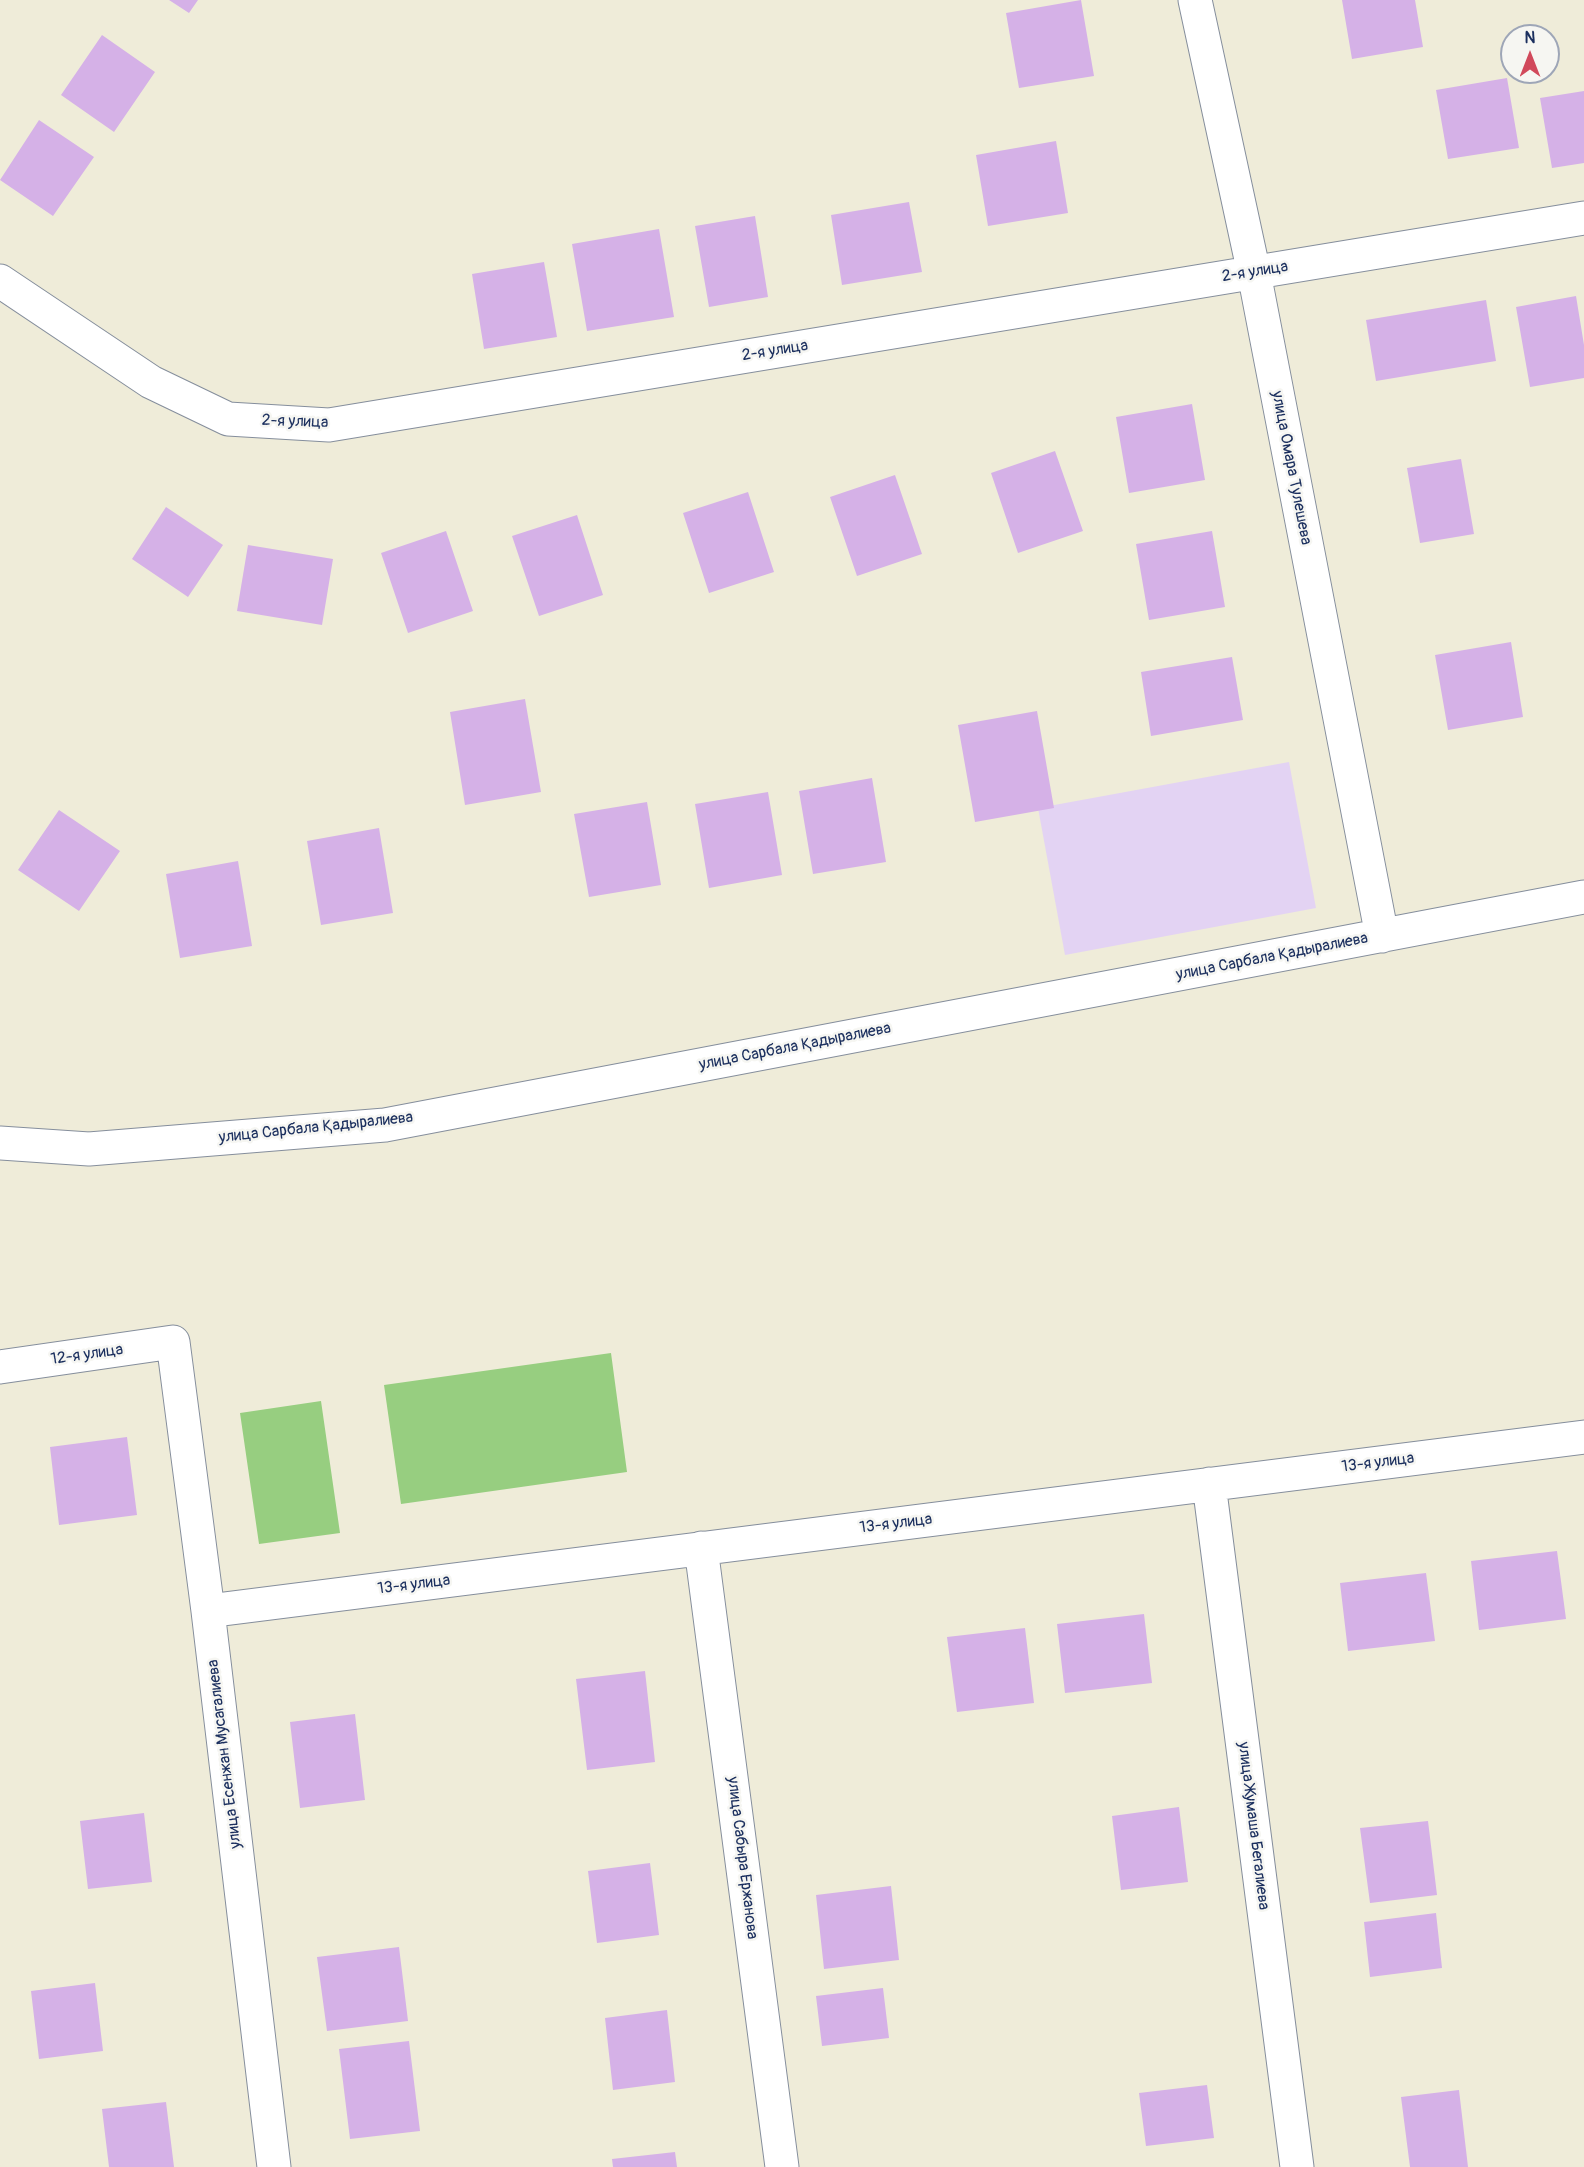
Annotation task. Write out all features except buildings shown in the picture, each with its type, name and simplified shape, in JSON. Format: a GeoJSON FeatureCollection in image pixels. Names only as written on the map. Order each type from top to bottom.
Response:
{"type":"FeatureCollection","features":[{"type":"Feature","properties":{"kind":"street","name":"улица Омара Тулешева"},"geometry":{"type":"LineString","coordinates":[[1195,0],[1254,273],[1382,936]]}},
{"type":"Feature","properties":{"kind":"street","name":"2-я улица"},"geometry":{"type":"LineString","coordinates":[[0,281],[151,382],[228,419],[329,424],[1584,218]]}},
{"type":"Feature","properties":{"kind":"street","name":"улица Сарбала Қадыралиева"},"geometry":{"type":"LineString","coordinates":[[0,1143],[89,1149],[385,1125],[1584,897]]}},
{"type":"Feature","properties":{"kind":"street","name":"12-я улица"},"geometry":{"type":"LineString","coordinates":[[0,1367],[173,1342]]}},
{"type":"Feature","properties":{"kind":"street","name":"улица Есенжан Мусагалиева"},"geometry":{"type":"LineString","coordinates":[[173,1342],[208,1611],[274,2167]]}},
{"type":"Feature","properties":{"kind":"street","name":"13-я улица"},"geometry":{"type":"LineString","coordinates":[[208,1611],[1584,1437]]}},
{"type":"Feature","properties":{"kind":"street","name":"улица Жумаша Бегалиева"},"geometry":{"type":"LineString","coordinates":[[1209,1484],[1297,2167]]}},
{"type":"Feature","properties":{"kind":"street","name":"улица Сабыра Ержанова"},"geometry":{"type":"LineString","coordinates":[[701,1548],[782,2167]]}},
{"type":"Feature","properties":{"kind":"shaded area"},"geometry":{"type":"Polygon","coordinates":[[[1289,762],[1316,908],[1065,955],[1038,808],[1289,762]]]}},
{"type":"Feature","properties":{"kind":"green space"},"geometry":{"type":"Polygon","coordinates":[[[611,1353],[627,1472],[401,1504],[384,1385],[611,1353]]]}},
{"type":"Feature","properties":{"kind":"green space"},"geometry":{"type":"Polygon","coordinates":[[[321,1401],[340,1533],[259,1544],[240,1413],[321,1401]]]}}]}
